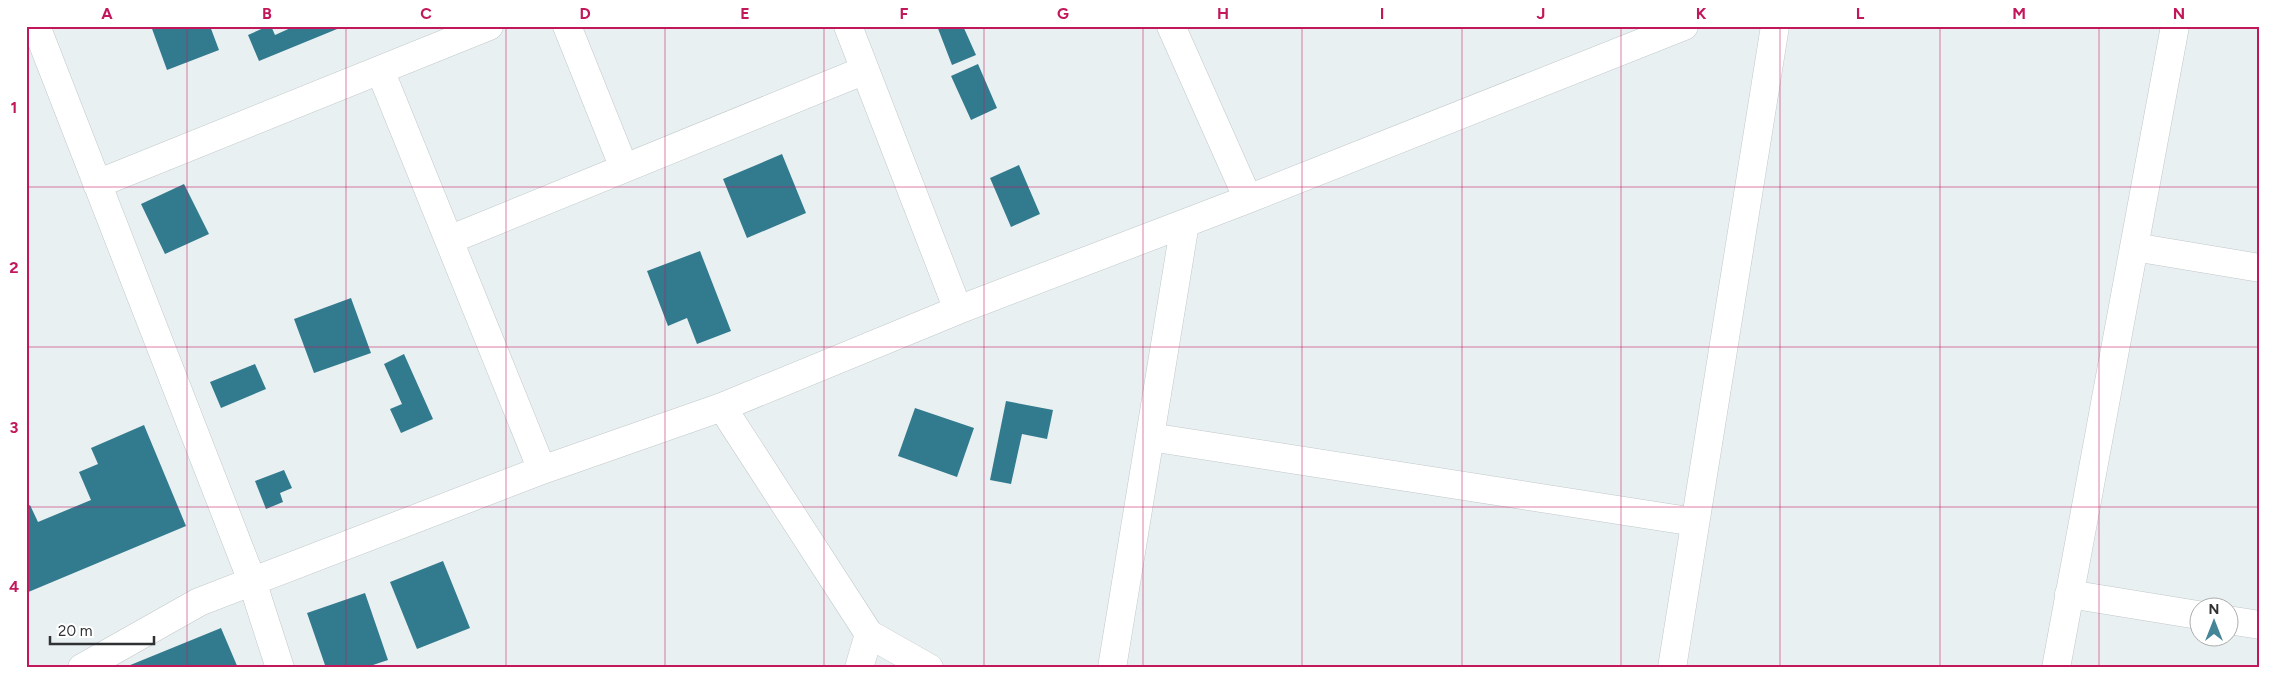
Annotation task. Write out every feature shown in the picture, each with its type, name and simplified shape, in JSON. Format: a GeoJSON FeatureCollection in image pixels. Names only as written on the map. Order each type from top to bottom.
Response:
{"type":"FeatureCollection","features":[{"type":"Feature","properties":{"kind":"street"},"geometry":{"type":"LineString","coordinates":[[36,26],[252,581],[280,668]]}},
{"type":"Feature","properties":{"kind":"street"},"geometry":{"type":"LineString","coordinates":[[97,184],[489,26]]}},
{"type":"Feature","properties":{"kind":"street"},"geometry":{"type":"LineString","coordinates":[[568,26],[624,168]]}},
{"type":"Feature","properties":{"kind":"street"},"geometry":{"type":"LineString","coordinates":[[848,26],[958,310]]}},
{"type":"Feature","properties":{"kind":"street"},"geometry":{"type":"LineString","coordinates":[[1170,26],[1248,199]]}},
{"type":"Feature","properties":{"kind":"street"},"geometry":{"type":"LineString","coordinates":[[1672,668],[1775,26]]}},
{"type":"Feature","properties":{"kind":"street"},"geometry":{"type":"LineString","coordinates":[[2056,668],[2175,26]]}},
{"type":"Feature","properties":{"kind":"street"},"geometry":{"type":"LineString","coordinates":[[82,668],[199,602],[542,470],[722,407],[958,310],[1248,199],[1672,28]]}},
{"type":"Feature","properties":{"kind":"street"},"geometry":{"type":"LineString","coordinates":[[380,70],[542,470]]}},
{"type":"Feature","properties":{"kind":"street"},"geometry":{"type":"LineString","coordinates":[[449,240],[865,70]]}},
{"type":"Feature","properties":{"kind":"street"},"geometry":{"type":"LineString","coordinates":[[1112,668],[1185,223]]}},
{"type":"Feature","properties":{"kind":"street"},"geometry":{"type":"LineString","coordinates":[[2134,247],[2260,268]]}},
{"type":"Feature","properties":{"kind":"street"},"geometry":{"type":"LineString","coordinates":[[722,407],[869,634],[929,668]]}},
{"type":"Feature","properties":{"kind":"street"},"geometry":{"type":"LineString","coordinates":[[1150,437],[1695,522]]}},
{"type":"Feature","properties":{"kind":"street"},"geometry":{"type":"LineString","coordinates":[[2070,594],[2188,613]]}},
{"type":"Feature","properties":{"kind":"street"},"geometry":{"type":"LineString","coordinates":[[2238,622],[2260,625]]}},
{"type":"Feature","properties":{"kind":"street"},"geometry":{"type":"LineString","coordinates":[[859,668],[869,634]]}},
{"type":"Feature","properties":{"kind":"building"},"geometry":{"type":"Polygon","coordinates":[[[151,26],[210,26],[219,50],[167,70],[151,26]]]}},
{"type":"Feature","properties":{"kind":"building"},"geometry":{"type":"Polygon","coordinates":[[[271,26],[275,35],[295,26],[342,27],[259,61],[248,35],[271,26]]]}},
{"type":"Feature","properties":{"kind":"building"},"geometry":{"type":"Polygon","coordinates":[[[937,26],[963,26],[976,55],[952,65],[937,26]]]}},
{"type":"Feature","properties":{"kind":"building"},"geometry":{"type":"Polygon","coordinates":[[[978,64],[997,108],[971,120],[951,76],[978,64]]]}},
{"type":"Feature","properties":{"kind":"building"},"geometry":{"type":"Polygon","coordinates":[[[782,154],[806,213],[747,238],[723,179],[782,154]]]}},
{"type":"Feature","properties":{"kind":"building"},"geometry":{"type":"Polygon","coordinates":[[[1019,165],[1040,214],[1011,227],[990,178],[1019,165]]]}},
{"type":"Feature","properties":{"kind":"building"},"geometry":{"type":"Polygon","coordinates":[[[184,184],[209,234],[165,254],[141,204],[184,184]]]}},
{"type":"Feature","properties":{"kind":"building"},"geometry":{"type":"Polygon","coordinates":[[[700,251],[731,331],[697,344],[687,318],[668,326],[647,271],[700,251]]]}},
{"type":"Feature","properties":{"kind":"building"},"geometry":{"type":"Polygon","coordinates":[[[351,298],[371,353],[314,373],[294,319],[351,298]]]}},
{"type":"Feature","properties":{"kind":"building"},"geometry":{"type":"Polygon","coordinates":[[[404,354],[433,419],[401,433],[390,409],[402,404],[384,364],[404,354]]]}},
{"type":"Feature","properties":{"kind":"building"},"geometry":{"type":"Polygon","coordinates":[[[255,364],[266,389],[221,408],[210,382],[255,364]]]}},
{"type":"Feature","properties":{"kind":"building"},"geometry":{"type":"Polygon","coordinates":[[[1006,401],[1053,410],[1047,439],[1022,434],[1011,484],[990,480],[1006,401]]]}},
{"type":"Feature","properties":{"kind":"building"},"geometry":{"type":"Polygon","coordinates":[[[915,408],[974,428],[957,477],[898,456],[915,408]]]}},
{"type":"Feature","properties":{"kind":"building"},"geometry":{"type":"Polygon","coordinates":[[[144,425],[186,526],[26,593],[26,507],[30,505],[38,522],[91,500],[79,472],[98,464],[91,448],[144,425]]]}},
{"type":"Feature","properties":{"kind":"building"},"geometry":{"type":"Polygon","coordinates":[[[284,470],[292,488],[280,493],[283,502],[266,509],[255,481],[284,470]]]}},
{"type":"Feature","properties":{"kind":"building"},"geometry":{"type":"Polygon","coordinates":[[[443,561],[470,628],[417,649],[390,582],[443,561]]]}},
{"type":"Feature","properties":{"kind":"building"},"geometry":{"type":"Polygon","coordinates":[[[365,593],[388,660],[364,668],[326,668],[307,613],[365,593]]]}},
{"type":"Feature","properties":{"kind":"building"},"geometry":{"type":"Polygon","coordinates":[[[221,628],[238,668],[123,668],[221,628]]]}}]}
